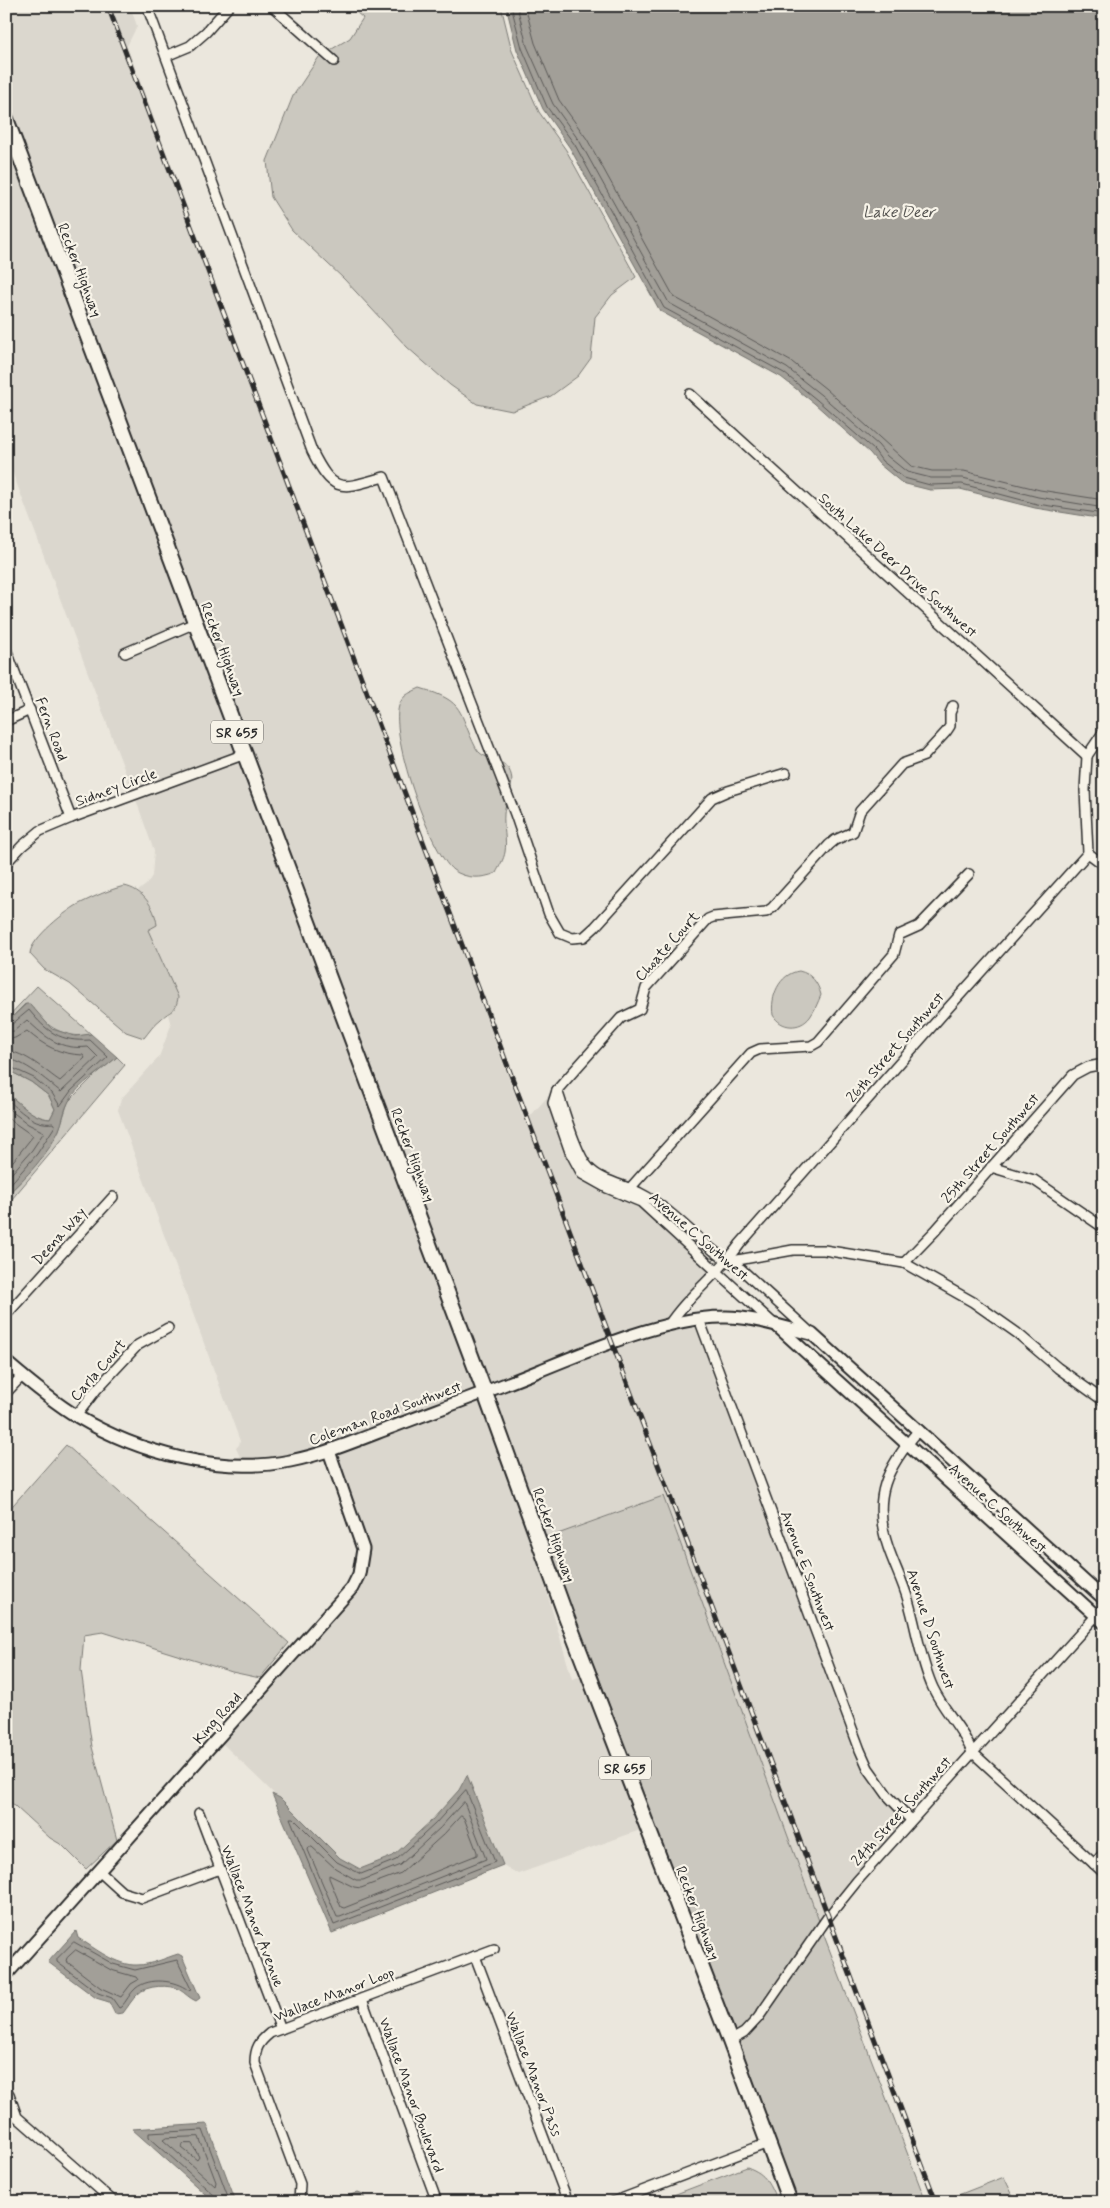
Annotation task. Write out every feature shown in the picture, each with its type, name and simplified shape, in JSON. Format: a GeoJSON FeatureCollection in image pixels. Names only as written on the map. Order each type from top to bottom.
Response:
{"type":"FeatureCollection","features":[{"type":"Feature","properties":{"kind":"main road","name":"Recker Highway"},"geometry":{"type":"LineString","coordinates":[[6,119],[485,1393],[566,1616],[790,2202]]}},
{"type":"Feature","properties":{"kind":"street"},"geometry":{"type":"LineString","coordinates":[[147,6],[312,451],[324,475],[335,484],[349,486],[384,477],[511,805],[549,914],[560,933],[572,938],[584,937],[712,798],[728,791],[786,774]]}},
{"type":"Feature","properties":{"kind":"street"},"geometry":{"type":"LineString","coordinates":[[166,56],[190,46],[206,32],[229,6]]}},
{"type":"Feature","properties":{"kind":"street"},"geometry":{"type":"LineString","coordinates":[[272,6],[334,62]]}},
{"type":"Feature","properties":{"kind":"street","name":"South Lake Deer Drive Southwest"},"geometry":{"type":"LineString","coordinates":[[690,394],[1087,756]]}},
{"type":"Feature","properties":{"kind":"street"},"geometry":{"type":"LineString","coordinates":[[125,654],[195,623]]}},
{"type":"Feature","properties":{"kind":"street","name":"Fern Road"},"geometry":{"type":"LineString","coordinates":[[6,649],[71,818]]}},
{"type":"Feature","properties":{"kind":"street","name":"Choate Court"},"geometry":{"type":"LineString","coordinates":[[557,1090],[621,1018],[640,1009],[646,988],[708,919],[766,912],[778,902],[835,840],[853,832],[860,811],[902,764],[924,756],[946,732],[950,726],[950,713],[953,706]]}},
{"type":"Feature","properties":{"kind":"street"},"geometry":{"type":"LineString","coordinates":[[6,720],[30,710]]}},
{"type":"Feature","properties":{"kind":"street"},"geometry":{"type":"LineString","coordinates":[[1104,731],[1087,756],[1085,790],[1088,853],[1104,865]]}},
{"type":"Feature","properties":{"kind":"street","name":"Sidney Circle"},"geometry":{"type":"LineString","coordinates":[[6,863],[22,846],[40,832],[71,818],[245,754]]}},
{"type":"Feature","properties":{"kind":"street","name":"26th Street Southwest"},"geometry":{"type":"LineString","coordinates":[[727,1262],[740,1244],[950,1006],[1088,853]]}},
{"type":"Feature","properties":{"kind":"street"},"geometry":{"type":"LineString","coordinates":[[627,1192],[751,1053],[760,1049],[811,1046],[818,1042],[894,954],[899,935],[919,926],[969,874]]}},
{"type":"Feature","properties":{"kind":"street","name":"25th Street Southwest"},"geometry":{"type":"LineString","coordinates":[[904,1263],[936,1231],[1073,1075],[1088,1066],[1104,1064]]}},
{"type":"Feature","properties":{"kind":"street","name":"Avenue C Southwest"},"geometry":{"type":"LineString","coordinates":[[557,1090],[587,1167],[641,1202],[906,1444],[1101,1615]]}},
{"type":"Feature","properties":{"kind":"street"},"geometry":{"type":"LineString","coordinates":[[992,1167],[1034,1180],[1104,1228]]}},
{"type":"Feature","properties":{"kind":"street","name":"Avenue C Southwest"},"geometry":{"type":"LineString","coordinates":[[627,1192],[663,1207],[727,1262],[741,1268],[1104,1599]]}},
{"type":"Feature","properties":{"kind":"street","name":"Deena Way"},"geometry":{"type":"LineString","coordinates":[[6,1315],[113,1197]]}},
{"type":"Feature","properties":{"kind":"street"},"geometry":{"type":"LineString","coordinates":[[668,1326],[676,1314],[727,1262],[793,1250],[824,1250],[904,1263],[973,1302],[1017,1333],[1058,1368],[1104,1401]]}},
{"type":"Feature","properties":{"kind":"street","name":"Coleman Road Southwest"},"geometry":{"type":"LineString","coordinates":[[6,1362],[76,1416],[111,1434],[154,1450],[219,1463],[270,1464],[329,1451],[485,1393],[574,1356],[668,1326],[699,1319],[722,1317],[746,1318],[812,1334]]}},
{"type":"Feature","properties":{"kind":"street","name":"Avenue E Southwest"},"geometry":{"type":"LineString","coordinates":[[699,1319],[860,1750],[868,1768],[888,1796],[911,1820]]}},
{"type":"Feature","properties":{"kind":"street","name":"Carla Court"},"geometry":{"type":"LineString","coordinates":[[76,1416],[96,1390],[138,1345],[168,1328]]}},
{"type":"Feature","properties":{"kind":"street"},"geometry":{"type":"LineString","coordinates":[[6,1393],[22,1376]]}},
{"type":"Feature","properties":{"kind":"street","name":"Avenue D Southwest"},"geometry":{"type":"LineString","coordinates":[[919,1430],[896,1457],[882,1489],[880,1508],[888,1546],[909,1600],[929,1677],[944,1708],[967,1740],[972,1752],[1104,1873]]}},
{"type":"Feature","properties":{"kind":"street","name":"King Road"},"geometry":{"type":"LineString","coordinates":[[6,1975],[352,1588],[359,1574],[363,1549],[329,1451]]}},
{"type":"Feature","properties":{"kind":"street","name":"24th Street Southwest"},"geometry":{"type":"LineString","coordinates":[[730,2041],[744,2033],[758,2018],[828,1917],[856,1881],[972,1752],[1101,1615]]}},
{"type":"Feature","properties":{"kind":"street","name":"Wallace Manor Avenue"},"geometry":{"type":"LineString","coordinates":[[199,1813],[280,2029]]}},
{"type":"Feature","properties":{"kind":"street"},"geometry":{"type":"LineString","coordinates":[[1094,1864],[1104,1853]]}},
{"type":"Feature","properties":{"kind":"street"},"geometry":{"type":"LineString","coordinates":[[100,1872],[122,1892],[142,1898],[220,1868]]}},
{"type":"Feature","properties":{"kind":"street","name":"Wallace Manor Loop"},"geometry":{"type":"LineString","coordinates":[[299,2202],[300,2184],[255,2062],[255,2052],[258,2045],[270,2033],[494,1949]]}},
{"type":"Feature","properties":{"kind":"street","name":"Wallace Manor Pass"},"geometry":{"type":"LineString","coordinates":[[475,1956],[568,2202]]}},
{"type":"Feature","properties":{"kind":"street","name":"Wallace Manor Boulevard"},"geometry":{"type":"LineString","coordinates":[[362,1999],[437,2202]]}},
{"type":"Feature","properties":{"kind":"street"},"geometry":{"type":"LineString","coordinates":[[9,2094],[17,2117],[114,2202]]}},
{"type":"Feature","properties":{"kind":"street"},"geometry":{"type":"LineString","coordinates":[[613,2202],[768,2142]]}},
{"type":"Feature","properties":{"kind":"shaded area"},"geometry":{"type":"Polygon","coordinates":[[[6,6],[130,6],[137,26],[127,46],[525,1122],[551,1093],[548,1106],[564,1154],[578,1177],[604,1193],[638,1207],[710,1272],[672,1310],[665,1321],[573,1351],[488,1386],[6,103],[6,6]]]}},
{"type":"Feature","properties":{"kind":"shaded area"},"geometry":{"type":"Polygon","coordinates":[[[349,6],[501,6],[512,51],[539,112],[566,150],[636,277],[612,295],[595,317],[591,358],[578,376],[551,396],[512,411],[477,404],[450,385],[407,347],[344,279],[292,230],[271,197],[267,161],[293,96],[319,57],[350,38],[363,18],[349,6]]]}},
{"type":"Feature","properties":{"kind":"shaded area"},"geometry":{"type":"Polygon","coordinates":[[[6,135],[188,620],[119,651],[122,660],[192,630],[238,751],[132,790],[6,455],[6,135]]]}},
{"type":"Feature","properties":{"kind":"shaded area"},"geometry":{"type":"Polygon","coordinates":[[[420,688],[446,698],[453,703],[459,709],[479,752],[503,764],[510,772],[512,784],[504,814],[505,852],[496,873],[474,877],[463,875],[453,870],[433,840],[423,816],[405,763],[398,717],[400,703],[404,697],[420,688]]]}},
{"type":"Feature","properties":{"kind":"shaded area"},"geometry":{"type":"Polygon","coordinates":[[[242,761],[478,1390],[327,1446],[289,1456],[241,1459],[236,1448],[240,1441],[118,1110],[121,1099],[159,1057],[171,1025],[168,1015],[176,1007],[164,966],[148,930],[152,928],[146,900],[138,891],[146,885],[152,876],[154,851],[136,800],[242,761]]]}},
{"type":"Feature","properties":{"kind":"shaded area"},"geometry":{"type":"Polygon","coordinates":[[[124,886],[142,895],[154,912],[157,925],[148,930],[178,997],[174,1009],[156,1023],[144,1038],[126,1032],[70,984],[44,969],[30,954],[36,941],[43,933],[68,911],[107,891],[124,886]]]}},
{"type":"Feature","properties":{"kind":"shaded area"},"geometry":{"type":"Polygon","coordinates":[[[799,971],[808,974],[814,980],[821,995],[810,1017],[801,1024],[791,1026],[776,1020],[773,1015],[773,1001],[781,981],[792,973],[799,971]]]}},
{"type":"Feature","properties":{"kind":"shaded area"},"geometry":{"type":"Polygon","coordinates":[[[37,986],[91,1034],[78,1036],[59,1031],[25,1004],[6,1023],[6,1019],[37,986]]]}},
{"type":"Feature","properties":{"kind":"shaded area"},"geometry":{"type":"Polygon","coordinates":[[[117,1057],[125,1065],[6,1206],[6,1196],[51,1144],[59,1130],[68,1102],[95,1075],[117,1057]]]}},
{"type":"Feature","properties":{"kind":"shaded area"},"geometry":{"type":"Polygon","coordinates":[[[6,1069],[31,1082],[49,1096],[55,1109],[50,1119],[32,1113],[6,1092],[6,1069]]]}},
{"type":"Feature","properties":{"kind":"shaded area"},"geometry":{"type":"Polygon","coordinates":[[[695,1325],[855,1754],[873,1786],[904,1820],[853,1878],[819,1921],[663,1496],[544,1539],[492,1395],[575,1361],[695,1325]]]}},
{"type":"Feature","properties":{"kind":"shaded area"},"geometry":{"type":"Polygon","coordinates":[[[482,1399],[533,1544],[572,1679],[583,1676],[643,1829],[518,1874],[503,1865],[467,1776],[459,1790],[432,1820],[393,1856],[360,1869],[340,1858],[222,1743],[346,1604],[364,1576],[369,1547],[336,1454],[482,1399]]]}},
{"type":"Feature","properties":{"kind":"shaded area"},"geometry":{"type":"Polygon","coordinates":[[[66,1445],[289,1643],[260,1678],[232,1672],[103,1632],[84,1635],[81,1670],[92,1747],[117,1840],[86,1869],[62,1845],[50,1838],[6,1798],[6,1513],[66,1445]]]}},
{"type":"Feature","properties":{"kind":"shaded area"},"geometry":{"type":"Polygon","coordinates":[[[663,1496],[819,1921],[754,2015],[741,2029],[733,2033],[597,1672],[594,1672],[544,1539],[663,1496]]]}},
{"type":"Feature","properties":{"kind":"shaded area"},"geometry":{"type":"Polygon","coordinates":[[[823,1933],[926,2202],[796,2202],[737,2043],[748,2036],[762,2021],[823,1933]]]}},
{"type":"Feature","properties":{"kind":"shaded area"},"geometry":{"type":"Polygon","coordinates":[[[747,2167],[763,2177],[778,2202],[655,2202],[747,2167]]]}},
{"type":"Feature","properties":{"kind":"shaded area"},"geometry":{"type":"Polygon","coordinates":[[[1004,2177],[1016,2202],[943,2202],[943,2201],[1004,2177]]]}},
{"type":"Feature","properties":{"kind":"water","name":"Lake Deer"},"geometry":{"type":"Polygon","coordinates":[[[506,6],[1104,6],[1104,519],[1035,508],[960,489],[930,490],[902,483],[814,403],[781,377],[660,311],[570,148],[543,109],[517,50],[506,6]]]}},
{"type":"Feature","properties":{"kind":"water"},"geometry":{"type":"Polygon","coordinates":[[[26,1004],[30,1004],[52,1029],[75,1036],[91,1034],[117,1057],[73,1095],[66,1108],[59,1130],[49,1148],[29,1173],[6,1196],[6,1092],[26,1109],[38,1116],[50,1119],[55,1109],[49,1096],[31,1082],[6,1069],[6,1023],[26,1004]]]}},
{"type":"Feature","properties":{"kind":"water"},"geometry":{"type":"Polygon","coordinates":[[[467,1775],[503,1865],[332,1933],[272,1794],[280,1798],[340,1858],[360,1869],[393,1856],[432,1820],[459,1790],[467,1775]]]}},
{"type":"Feature","properties":{"kind":"water"},"geometry":{"type":"Polygon","coordinates":[[[76,1931],[78,1938],[114,1960],[129,1965],[147,1964],[178,1954],[182,1956],[200,1998],[196,2001],[176,1988],[152,1987],[138,1994],[123,2013],[115,2014],[109,2002],[96,1998],[48,1962],[76,1931]]]}},
{"type":"Feature","properties":{"kind":"water"},"geometry":{"type":"Polygon","coordinates":[[[207,2124],[236,2202],[214,2202],[132,2129],[207,2124]]]}},
{"type":"Feature","properties":{"kind":"water"},"geometry":{"type":"Polygon","coordinates":[[[358,2192],[363,2194],[366,2202],[335,2202],[358,2192]]]}},
{"type":"Feature","properties":{"kind":"railway"},"geometry":{"type":"LineString","coordinates":[[108,6],[936,2202]]}}]}
